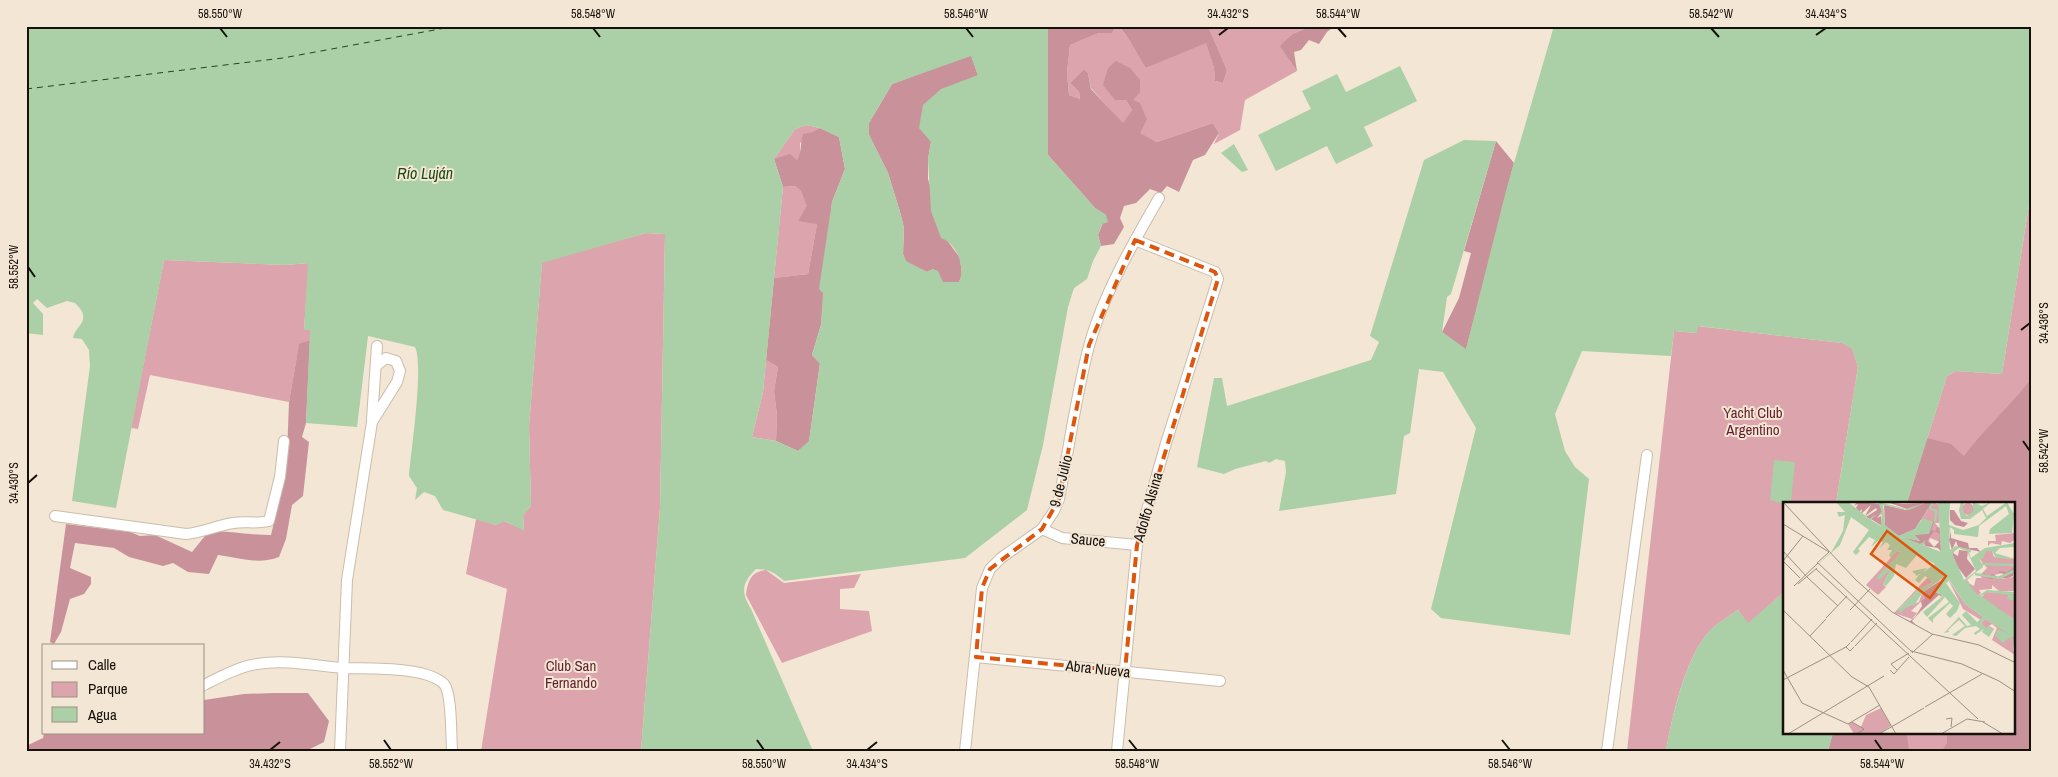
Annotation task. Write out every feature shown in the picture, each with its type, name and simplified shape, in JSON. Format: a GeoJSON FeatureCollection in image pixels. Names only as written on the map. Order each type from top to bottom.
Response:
{"type":"FeatureCollection","features":[{"type":"Feature","properties":{"kind":"street","name":"9 de Julio"},"geometry":{"type":"LineString","coordinates":[[965,751],[982,588],[990,569],[1042,528],[1054,511],[1059,499],[1089,345],[1115,281],[1135,240],[1159,198]]}},
{"type":"Feature","properties":{"kind":"street","name":"Adolfo Alsina"},"geometry":{"type":"LineString","coordinates":[[1117,751],[1137,545],[1166,443],[1218,278],[1215,272],[1135,240]]}},
{"type":"Feature","properties":{"kind":"street"},"geometry":{"type":"LineString","coordinates":[[340,751],[346,580],[372,422],[377,346]]}},
{"type":"Feature","properties":{"kind":"street"},"geometry":{"type":"LineString","coordinates":[[372,422],[397,382],[400,371],[396,361],[386,358],[377,365]]}},
{"type":"Feature","properties":{"kind":"street"},"geometry":{"type":"LineString","coordinates":[[55,516],[186,534],[201,533],[215,526],[236,522],[260,524],[269,521],[280,477],[284,441]]}},
{"type":"Feature","properties":{"kind":"street"},"geometry":{"type":"LineString","coordinates":[[1607,751],[1647,455]]}},
{"type":"Feature","properties":{"kind":"street","name":"Sauce"},"geometry":{"type":"LineString","coordinates":[[1042,528],[1062,538],[1137,545]]}},
{"type":"Feature","properties":{"kind":"street","name":"Abra Nueva"},"geometry":{"type":"LineString","coordinates":[[976,656],[1220,681]]}},
{"type":"Feature","properties":{"kind":"street"},"geometry":{"type":"LineString","coordinates":[[205,684],[226,674],[255,664],[283,662],[343,668],[390,668],[429,675],[445,685],[450,696],[452,751]]}},
{"type":"Feature","properties":{"kind":"highlighted area"},"geometry":{"type":"Polygon","coordinates":[[[1135,240],[1215,272],[1218,279],[1137,545],[1125,671],[976,657],[982,588],[990,569],[1042,529],[1059,499],[1089,345],[1135,240]]]}},
{"type":"Feature","properties":{"kind":"green space"},"geometry":{"type":"Polygon","coordinates":[[[1117,26],[1129,40],[1146,68],[1206,42],[1214,68],[1215,81],[1223,83],[1227,70],[1208,26],[1312,26],[1292,34],[1281,46],[1297,71],[1245,100],[1240,130],[1214,144],[1219,133],[1213,123],[1157,142],[1139,133],[1147,120],[1126,100],[1132,110],[1123,124],[1091,88],[1088,73],[1084,69],[1070,83],[1079,92],[1080,99],[1069,95],[1067,73],[1070,45],[1099,33],[1112,33],[1117,26]]]}},
{"type":"Feature","properties":{"kind":"green space"},"geometry":{"type":"Polygon","coordinates":[[[806,125],[820,128],[800,143],[800,156],[797,160],[774,159],[795,129],[806,125]]]}},
{"type":"Feature","properties":{"kind":"green space"},"geometry":{"type":"Polygon","coordinates":[[[795,186],[801,191],[817,224],[808,274],[774,278],[783,187],[795,186]]]}},
{"type":"Feature","properties":{"kind":"green space"},"geometry":{"type":"Polygon","coordinates":[[[2032,186],[2032,542],[2016,507],[2016,502],[1907,502],[1947,376],[1956,371],[2002,374],[2032,186]]]}},
{"type":"Feature","properties":{"kind":"green space","name":"Club San Fernando"},"geometry":{"type":"Polygon","coordinates":[[[646,233],[665,234],[660,508],[641,751],[481,751],[507,589],[466,574],[476,519],[496,525],[504,521],[524,530],[523,515],[531,506],[529,426],[542,262],[646,233]]]}},
{"type":"Feature","properties":{"kind":"green space"},"geometry":{"type":"Polygon","coordinates":[[[164,260],[286,265],[309,263],[304,329],[310,330],[310,340],[299,345],[289,402],[150,375],[138,429],[131,428],[164,260]]]}},
{"type":"Feature","properties":{"kind":"green space","name":"Yacht Club Argentino"},"geometry":{"type":"Polygon","coordinates":[[[1697,326],[1842,343],[1852,348],[1858,367],[1836,502],[1783,502],[1783,593],[1748,624],[1738,610],[1707,634],[1692,658],[1680,689],[1666,751],[1627,751],[1674,331],[1697,333],[1697,326]]]}},
{"type":"Feature","properties":{"kind":"green space"},"geometry":{"type":"Polygon","coordinates":[[[766,360],[778,367],[774,391],[777,415],[776,441],[752,437],[763,392],[766,360]]]}},
{"type":"Feature","properties":{"kind":"green space"},"geometry":{"type":"Polygon","coordinates":[[[766,570],[784,583],[861,574],[854,588],[840,589],[840,609],[869,611],[872,631],[782,663],[746,595],[751,578],[757,573],[766,570]]]}},
{"type":"Feature","properties":{"kind":"green space"},"geometry":{"type":"Polygon","coordinates":[[[1833,734],[1966,734],[1963,751],[1828,751],[1833,734]]]}},
{"type":"Feature","properties":{"kind":"shaded area"},"geometry":{"type":"Polygon","coordinates":[[[1048,26],[1117,26],[1112,33],[1099,33],[1070,45],[1067,73],[1069,95],[1080,99],[1079,92],[1070,83],[1084,69],[1088,73],[1091,89],[1123,123],[1132,110],[1126,100],[1115,100],[1103,85],[1108,68],[1116,61],[1130,68],[1140,80],[1140,92],[1133,100],[1140,103],[1147,120],[1140,133],[1157,142],[1213,123],[1219,133],[1205,155],[1193,160],[1179,192],[1167,186],[1161,193],[1150,189],[1136,203],[1124,206],[1120,218],[1124,227],[1114,244],[1101,246],[1098,235],[1106,215],[1095,208],[1048,155],[1048,26]]]}},
{"type":"Feature","properties":{"kind":"shaded area"},"geometry":{"type":"Polygon","coordinates":[[[1118,26],[1208,26],[1227,70],[1223,83],[1215,81],[1214,68],[1206,43],[1146,68],[1126,35],[1118,26]]]}},
{"type":"Feature","properties":{"kind":"shaded area"},"geometry":{"type":"Polygon","coordinates":[[[1312,26],[1335,26],[1327,32],[1319,44],[1309,40],[1301,50],[1294,52],[1297,71],[1280,46],[1292,34],[1312,26]]]}},
{"type":"Feature","properties":{"kind":"shaded area"},"geometry":{"type":"Polygon","coordinates":[[[971,55],[978,75],[931,142],[928,159],[928,179],[947,240],[960,258],[962,275],[959,282],[942,282],[933,269],[927,272],[906,262],[903,254],[904,228],[900,212],[888,173],[869,135],[869,123],[892,84],[971,55]]]}},
{"type":"Feature","properties":{"kind":"shaded area"},"geometry":{"type":"Polygon","coordinates":[[[820,128],[839,137],[845,169],[832,202],[821,325],[812,355],[820,363],[809,442],[798,451],[776,441],[777,415],[774,391],[778,367],[766,360],[774,278],[808,274],[817,224],[798,221],[807,206],[801,191],[795,186],[783,187],[774,159],[790,154],[797,160],[800,154],[803,134],[820,128]]]}},
{"type":"Feature","properties":{"kind":"shaded area"},"geometry":{"type":"Polygon","coordinates":[[[1496,141],[1514,163],[1466,350],[1442,332],[1459,298],[1471,253],[1464,251],[1496,141]]]}},
{"type":"Feature","properties":{"kind":"shaded area"},"geometry":{"type":"Polygon","coordinates":[[[310,340],[306,423],[302,437],[309,442],[303,496],[292,505],[286,539],[279,557],[256,561],[218,555],[209,574],[188,572],[173,563],[163,566],[129,557],[114,548],[75,543],[70,568],[91,577],[91,584],[84,594],[70,599],[61,632],[54,644],[50,642],[66,524],[130,532],[140,536],[155,535],[192,552],[209,531],[271,535],[280,498],[287,454],[289,402],[299,344],[310,340]]]}},
{"type":"Feature","properties":{"kind":"shaded area"},"geometry":{"type":"Polygon","coordinates":[[[2032,378],[2032,751],[1942,751],[1947,743],[1947,734],[2016,734],[2016,502],[1907,502],[1927,438],[1951,444],[1964,456],[2032,378]]]}},
{"type":"Feature","properties":{"kind":"shaded area"},"geometry":{"type":"Polygon","coordinates":[[[308,693],[329,721],[324,742],[306,751],[26,751],[26,746],[43,738],[44,734],[205,734],[205,700],[244,694],[308,693]]]}},
{"type":"Feature","properties":{"kind":"shaded area"},"geometry":{"type":"Polygon","coordinates":[[[1833,734],[1906,734],[1909,751],[1828,751],[1833,734]]]}},
{"type":"Feature","properties":{"kind":"water","name":"Río Luján"},"geometry":{"type":"Polygon","coordinates":[[[26,26],[1048,26],[1048,155],[1095,208],[1106,215],[1108,222],[1102,224],[1098,235],[1101,246],[1093,261],[1087,279],[1074,288],[1068,307],[1043,445],[1027,510],[965,558],[784,581],[771,572],[756,569],[747,579],[744,588],[745,598],[813,751],[641,751],[660,508],[665,234],[646,233],[542,263],[529,426],[531,506],[523,515],[524,531],[505,521],[496,525],[443,510],[435,496],[424,492],[415,500],[417,488],[409,476],[418,389],[415,347],[368,336],[357,427],[306,423],[310,330],[304,330],[308,263],[286,265],[164,260],[116,508],[72,501],[90,366],[89,350],[82,339],[73,338],[82,322],[83,314],[75,303],[67,301],[47,308],[37,299],[33,303],[43,314],[43,335],[26,333],[26,26]],[[971,56],[892,84],[869,123],[869,135],[888,173],[900,212],[904,228],[903,254],[906,261],[927,272],[933,269],[938,271],[943,282],[959,282],[961,263],[952,245],[941,238],[931,211],[928,159],[931,142],[919,128],[923,105],[941,89],[978,75],[971,56]],[[806,125],[795,129],[774,159],[783,187],[763,392],[752,437],[776,441],[798,451],[809,441],[820,364],[812,355],[821,325],[823,293],[819,289],[832,202],[845,169],[839,137],[820,128],[806,125]]]}},
{"type":"Feature","properties":{"kind":"water"},"geometry":{"type":"Polygon","coordinates":[[[1554,26],[2032,26],[2032,186],[2002,374],[1956,371],[1947,376],[1907,502],[1836,502],[1858,367],[1852,349],[1842,343],[1698,326],[1697,333],[1674,331],[1671,356],[1582,351],[1555,414],[1565,451],[1575,467],[1589,479],[1570,635],[1441,618],[1431,609],[1476,428],[1443,372],[1419,369],[1410,433],[1404,436],[1396,494],[1279,511],[1286,472],[1285,461],[1276,459],[1269,463],[1266,461],[1235,469],[1224,474],[1197,467],[1214,378],[1222,378],[1227,406],[1371,360],[1379,342],[1370,336],[1424,160],[1464,140],[1496,141],[1451,294],[1447,297],[1442,332],[1466,349],[1507,187],[1554,26]]]}},
{"type":"Feature","properties":{"kind":"water"},"geometry":{"type":"Polygon","coordinates":[[[1400,66],[1417,101],[1364,127],[1373,146],[1336,164],[1327,146],[1276,171],[1258,135],[1311,109],[1302,91],[1337,74],[1346,92],[1400,66]]]}},
{"type":"Feature","properties":{"kind":"water"},"geometry":{"type":"Polygon","coordinates":[[[1234,144],[1248,170],[1242,172],[1221,153],[1234,144]]]}},
{"type":"Feature","properties":{"kind":"water"},"geometry":{"type":"Polygon","coordinates":[[[1774,460],[1795,462],[1791,502],[1783,502],[1783,504],[1770,500],[1774,460]]]}},
{"type":"Feature","properties":{"kind":"water"},"geometry":{"type":"Polygon","coordinates":[[[1783,593],[1783,734],[1833,734],[1828,751],[1666,751],[1680,690],[1699,645],[1710,630],[1738,610],[1748,623],[1783,593]]]}},
{"type":"Feature","properties":{"kind":"ferry route"},"geometry":{"type":"LineString","coordinates":[[26,89],[283,58],[456,26]]}}]}
